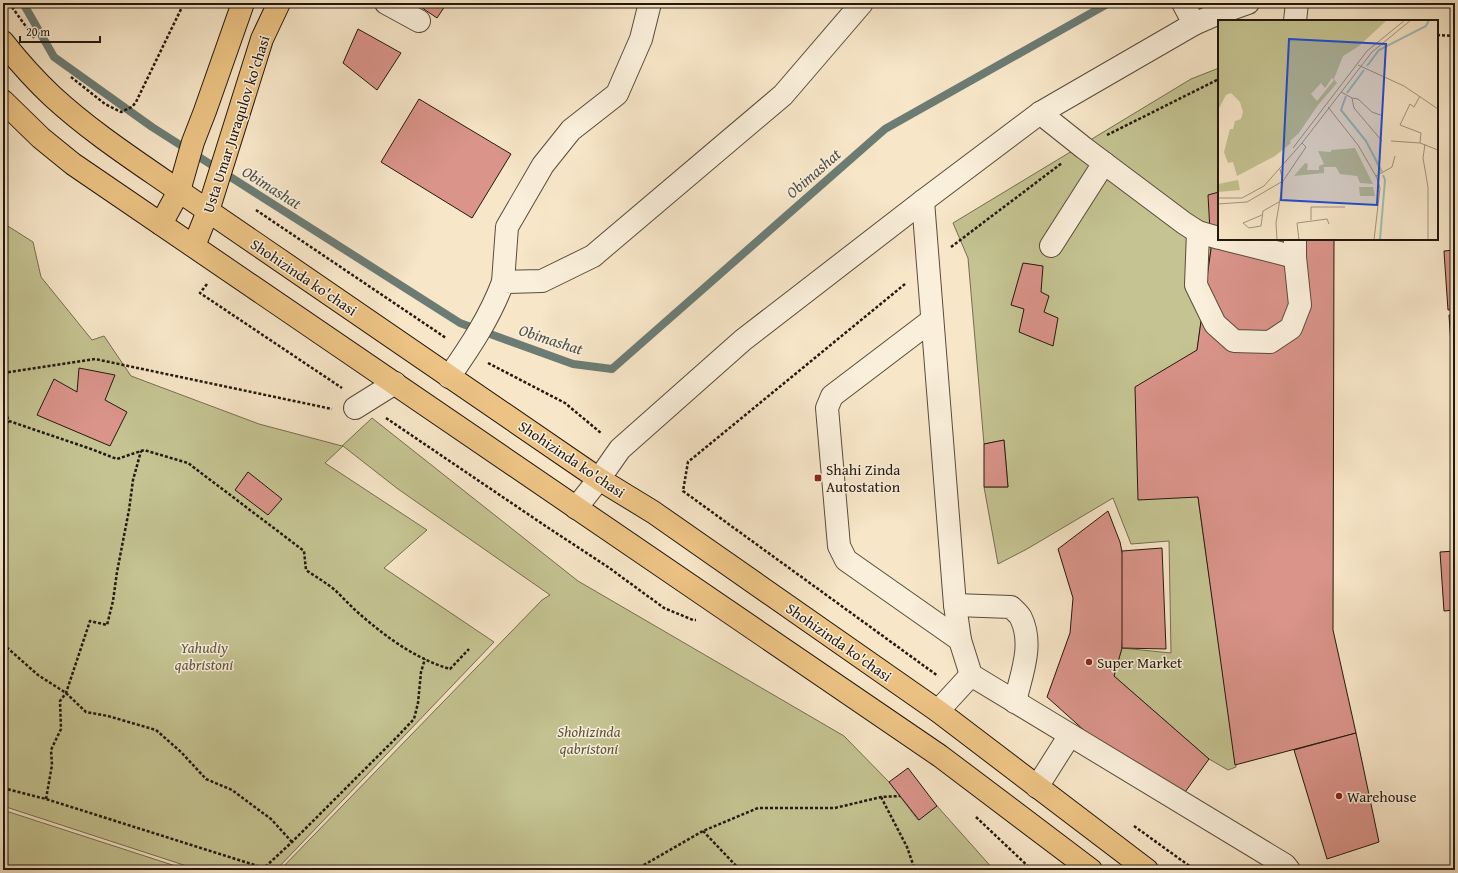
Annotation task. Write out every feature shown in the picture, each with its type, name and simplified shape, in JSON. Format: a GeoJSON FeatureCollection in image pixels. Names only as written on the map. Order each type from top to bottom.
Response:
{"type":"FeatureCollection","features":[{"type":"Feature","properties":{"kind":"main road"},"geometry":{"type":"LineString","coordinates":[[161,224],[179,191],[192,142],[205,111],[243,3]]}},
{"type":"Feature","properties":{"kind":"main road","name":"Usta Umar Juraqulov ko'chasi"},"geometry":{"type":"LineString","coordinates":[[194,246],[208,211],[262,39],[278,3]]}},
{"type":"Feature","properties":{"kind":"main road","name":"Shohizinda ko'chasi"},"geometry":{"type":"LineString","coordinates":[[3,42],[23,67],[51,95],[80,120],[179,191],[449,377],[599,479],[654,512],[938,711],[1147,870]]}},
{"type":"Feature","properties":{"kind":"main road"},"geometry":{"type":"LineString","coordinates":[[3,101],[41,138],[73,164],[940,756],[1091,870]]}},
{"type":"Feature","properties":{"kind":"street"},"geometry":{"type":"LineString","coordinates":[[386,3],[419,20]]}},
{"type":"Feature","properties":{"kind":"street"},"geometry":{"type":"LineString","coordinates":[[449,377],[469,349],[500,291],[506,227],[543,165],[571,130],[617,94],[641,39],[650,3]]}},
{"type":"Feature","properties":{"kind":"street"},"geometry":{"type":"LineString","coordinates":[[500,291],[542,281],[593,256],[783,95],[862,3]]}},
{"type":"Feature","properties":{"kind":"street"},"geometry":{"type":"LineString","coordinates":[[1183,3],[1194,24]]}},
{"type":"Feature","properties":{"kind":"street"},"geometry":{"type":"LineString","coordinates":[[576,508],[620,449],[743,340],[923,200],[1040,113],[1194,24],[1215,8],[1248,3]]}},
{"type":"Feature","properties":{"kind":"street"},"geometry":{"type":"LineString","coordinates":[[1295,20],[1297,3]]}},
{"type":"Feature","properties":{"kind":"street"},"geometry":{"type":"LineString","coordinates":[[1040,113],[1104,163],[1198,232],[1218,238]]}},
{"type":"Feature","properties":{"kind":"street"},"geometry":{"type":"LineString","coordinates":[[1051,246],[1104,163]]}},
{"type":"Feature","properties":{"kind":"street"},"geometry":{"type":"LineString","coordinates":[[923,200],[955,604],[960,640],[971,675],[1293,868]]}},
{"type":"Feature","properties":{"kind":"street"},"geometry":{"type":"LineString","coordinates":[[1198,232],[1196,285],[1215,324],[1234,341],[1270,342],[1291,328],[1300,305],[1295,248],[1232,240]]}},
{"type":"Feature","properties":{"kind":"street"},"geometry":{"type":"LineString","coordinates":[[932,320],[832,396],[826,408],[840,546],[846,560],[960,640]]}},
{"type":"Feature","properties":{"kind":"street"},"geometry":{"type":"LineString","coordinates":[[359,405],[395,383]]}},
{"type":"Feature","properties":{"kind":"street"},"geometry":{"type":"LineString","coordinates":[[955,604],[1010,607],[1021,617],[1027,637],[1026,654],[1015,702]]}},
{"type":"Feature","properties":{"kind":"street"},"geometry":{"type":"LineString","coordinates":[[938,711],[971,675]]}},
{"type":"Feature","properties":{"kind":"street"},"geometry":{"type":"LineString","coordinates":[[1037,787],[1070,735]]}},
{"type":"Feature","properties":{"kind":"street"},"geometry":{"type":"LineString","coordinates":[[1261,870],[1293,868]]}},
{"type":"Feature","properties":{"kind":"path"},"geometry":{"type":"LineString","coordinates":[[9,3],[39,44]]}},
{"type":"Feature","properties":{"kind":"path"},"geometry":{"type":"LineString","coordinates":[[70,76],[106,104],[121,112],[132,108],[184,3]]}},
{"type":"Feature","properties":{"kind":"path"},"geometry":{"type":"LineString","coordinates":[[1438,35],[1455,36]]}},
{"type":"Feature","properties":{"kind":"path"},"geometry":{"type":"LineString","coordinates":[[256,210],[469,349],[565,403],[620,449]]}},
{"type":"Feature","properties":{"kind":"path"},"geometry":{"type":"LineString","coordinates":[[223,266],[200,292],[359,405],[608,566],[664,608],[693,620],[701,620]]}},
{"type":"Feature","properties":{"kind":"path"},"geometry":{"type":"LineString","coordinates":[[3,373],[95,359],[348,412],[359,405]]}},
{"type":"Feature","properties":{"kind":"path"},"geometry":{"type":"LineString","coordinates":[[3,407],[9,421],[91,448],[117,460],[144,450],[188,463],[304,551],[306,570],[336,590],[352,608],[386,636],[436,665],[450,669],[469,649]]}},
{"type":"Feature","properties":{"kind":"path"},"geometry":{"type":"LineString","coordinates":[[3,427],[9,421]]}},
{"type":"Feature","properties":{"kind":"path"},"geometry":{"type":"LineString","coordinates":[[46,799],[52,766],[51,750],[61,729],[60,701],[66,693],[90,621],[107,625],[113,601],[133,480],[140,451]]}},
{"type":"Feature","properties":{"kind":"path"},"geometry":{"type":"LineString","coordinates":[[3,644],[38,675],[66,693],[86,712],[108,716],[156,730],[181,752],[206,779],[232,790],[270,819],[292,842]]}},
{"type":"Feature","properties":{"kind":"path"},"geometry":{"type":"LineString","coordinates":[[3,788],[46,799],[265,869],[414,719],[418,703],[421,672],[425,659]]}},
{"type":"Feature","properties":{"kind":"path"},"geometry":{"type":"LineString","coordinates":[[635,870],[703,831],[758,808],[835,808],[881,797],[900,796]]}},
{"type":"Feature","properties":{"kind":"path"},"geometry":{"type":"LineString","coordinates":[[881,797],[907,847],[915,870]]}},
{"type":"Feature","properties":{"kind":"path"},"geometry":{"type":"LineString","coordinates":[[973,814],[1032,870]]}},
{"type":"Feature","properties":{"kind":"path"},"geometry":{"type":"LineString","coordinates":[[703,831],[740,870]]}},
{"type":"Feature","properties":{"kind":"green space"},"geometry":{"type":"Polygon","coordinates":[[[1218,68],[1218,199],[1197,350],[1198,497],[1236,767],[1228,770],[1209,759],[1114,676],[1122,648],[1171,653],[1169,541],[1131,544],[1113,498],[1027,549],[998,564],[984,487],[1008,487],[1004,440],[984,444],[968,258],[953,223],[1191,79],[1218,68]]]}},
{"type":"Feature","properties":{"kind":"green space","name":"Yahudiy qabristoni"},"geometry":{"type":"Polygon","coordinates":[[[3,223],[33,242],[41,277],[92,340],[104,336],[131,376],[259,424],[342,446],[372,418],[578,581],[844,736],[889,782],[918,820],[937,806],[994,870],[280,870],[542,600],[550,595],[398,489],[343,446],[325,463],[427,530],[384,568],[494,642],[276,870],[199,870],[3,806],[3,223]]]}},
{"type":"Feature","properties":{"kind":"green space"},"geometry":{"type":"Polygon","coordinates":[[[3,810],[188,870],[3,870],[3,810]]]}},
{"type":"Feature","properties":{"kind":"building"},"geometry":{"type":"Polygon","coordinates":[[[415,3],[447,3],[437,18],[415,3]]]}},
{"type":"Feature","properties":{"kind":"building"},"geometry":{"type":"Polygon","coordinates":[[[358,29],[401,53],[377,90],[343,63],[358,29]]]}},
{"type":"Feature","properties":{"kind":"building"},"geometry":{"type":"Polygon","coordinates":[[[419,99],[511,154],[472,218],[381,162],[419,99]]]}},
{"type":"Feature","properties":{"kind":"building"},"geometry":{"type":"Polygon","coordinates":[[[1218,192],[1218,240],[1334,240],[1333,630],[1356,733],[1235,765],[1198,497],[1138,500],[1135,387],[1197,350],[1211,249],[1208,195],[1218,192]]]}},
{"type":"Feature","properties":{"kind":"building"},"geometry":{"type":"Polygon","coordinates":[[[1455,250],[1455,309],[1448,310],[1444,251],[1455,250]]]}},
{"type":"Feature","properties":{"kind":"building"},"geometry":{"type":"Polygon","coordinates":[[[1023,263],[1043,266],[1041,292],[1049,296],[1044,312],[1058,318],[1053,346],[1019,332],[1024,309],[1011,305],[1023,263]]]}},
{"type":"Feature","properties":{"kind":"building"},"geometry":{"type":"Polygon","coordinates":[[[1449,315],[1455,315],[1455,374],[1453,374],[1449,315]]]}},
{"type":"Feature","properties":{"kind":"building"},"geometry":{"type":"Polygon","coordinates":[[[79,368],[115,375],[105,400],[127,412],[110,446],[37,415],[54,379],[77,392],[79,368]]]}},
{"type":"Feature","properties":{"kind":"building"},"geometry":{"type":"Polygon","coordinates":[[[1004,440],[1008,487],[984,487],[984,444],[1004,440]]]}},
{"type":"Feature","properties":{"kind":"building"},"geometry":{"type":"Polygon","coordinates":[[[248,472],[282,499],[268,515],[235,490],[248,472]]]}},
{"type":"Feature","properties":{"kind":"building","name":"Super Market"},"geometry":{"type":"Polygon","coordinates":[[[1108,511],[1120,542],[1126,571],[1122,648],[1114,676],[1209,759],[1175,806],[1086,732],[1047,697],[1070,633],[1073,598],[1058,549],[1108,511]]]}},
{"type":"Feature","properties":{"kind":"building"},"geometry":{"type":"Polygon","coordinates":[[[1162,548],[1166,649],[1122,648],[1122,551],[1162,548]]]}},
{"type":"Feature","properties":{"kind":"building"},"geometry":{"type":"Polygon","coordinates":[[[1455,551],[1455,610],[1444,611],[1440,552],[1455,551]]]}},
{"type":"Feature","properties":{"kind":"building","name":"Warehouse"},"geometry":{"type":"Polygon","coordinates":[[[1356,733],[1379,842],[1327,859],[1294,750],[1356,733]]]}},
{"type":"Feature","properties":{"kind":"building"},"geometry":{"type":"Polygon","coordinates":[[[908,768],[937,806],[919,820],[889,782],[908,768]]]}},
{"type":"Feature","properties":{"kind":"waterway","name":"Obimashat"},"geometry":{"type":"LineString","coordinates":[[23,3],[54,57],[152,127],[460,323],[573,364],[612,369],[885,129],[1109,3]]}},
{"type":"Feature","properties":{"kind":"place","name":"Shahi Zinda Autostation"},"geometry":{"type":"Point","coordinates":[818,478]}},
{"type":"Feature","properties":{"kind":"place","name":"Super Market"},"geometry":{"type":"Point","coordinates":[1089,662]}},
{"type":"Feature","properties":{"kind":"place","name":"Warehouse"},"geometry":{"type":"Point","coordinates":[1339,796]}},
{"type":"Feature","properties":{"kind":"park label","name":"Shohizinda qabristoni"},"geometry":{"type":"Point","coordinates":[589,740]}}]}
